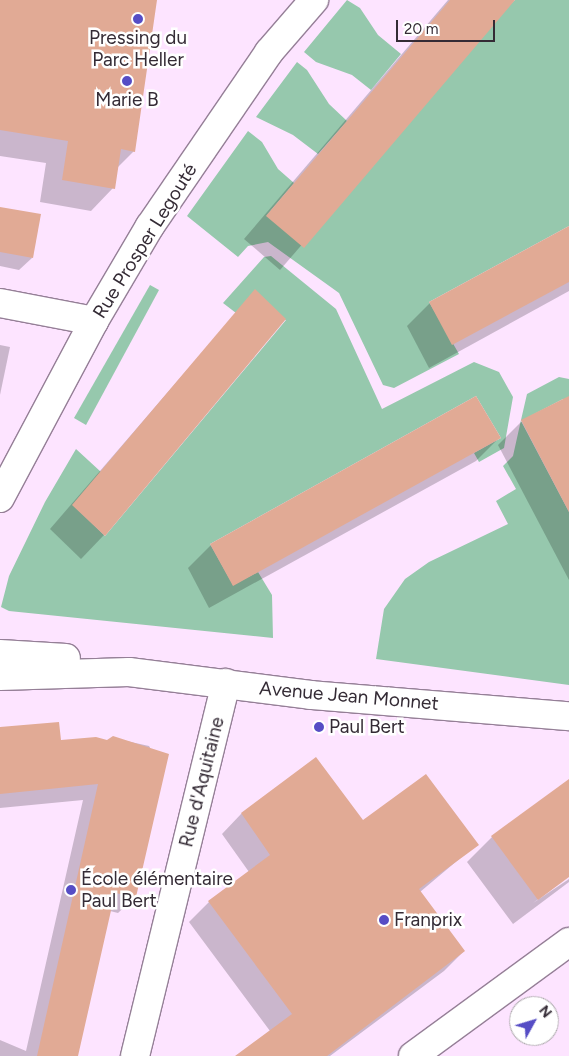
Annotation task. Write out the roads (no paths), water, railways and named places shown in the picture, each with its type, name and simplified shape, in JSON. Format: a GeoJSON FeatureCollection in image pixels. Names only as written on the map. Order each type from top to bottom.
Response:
{"type":"FeatureCollection","features":[{"type":"Feature","properties":{"kind":"street","name":"Rue Prosper Legouté"},"geometry":{"type":"LineString","coordinates":[[0,498],[94,321],[150,226],[270,52],[314,0]]}},
{"type":"Feature","properties":{"kind":"street"},"geometry":{"type":"LineString","coordinates":[[0,303],[94,321]]}},
{"type":"Feature","properties":{"kind":"street","name":"Avenue Jean Monnet"},"geometry":{"type":"LineString","coordinates":[[0,654],[79,659],[128,672]]}},
{"type":"Feature","properties":{"kind":"street","name":"Avenue Jean Monnet"},"geometry":{"type":"LineString","coordinates":[[0,676],[128,672],[311,695],[569,716]]}},
{"type":"Feature","properties":{"kind":"street","name":"Rue d'Aquitaine"},"geometry":{"type":"LineString","coordinates":[[135,1056],[226,683]]}},
{"type":"Feature","properties":{"kind":"street"},"geometry":{"type":"LineString","coordinates":[[413,1056],[569,942]]}},
{"type":"Feature","properties":{"kind":"place","name":"Pressing du Parc Heller"},"geometry":{"type":"Point","coordinates":[138,19]}},
{"type":"Feature","properties":{"kind":"place","name":"Marie B"},"geometry":{"type":"Point","coordinates":[127,81]}},
{"type":"Feature","properties":{"kind":"place","name":"Paul Bert"},"geometry":{"type":"Point","coordinates":[319,727]}},
{"type":"Feature","properties":{"kind":"place","name":"École élémentaire Paul Bert"},"geometry":{"type":"Point","coordinates":[71,890]}},
{"type":"Feature","properties":{"kind":"place","name":"Franprix"},"geometry":{"type":"Point","coordinates":[384,920]}}]}
